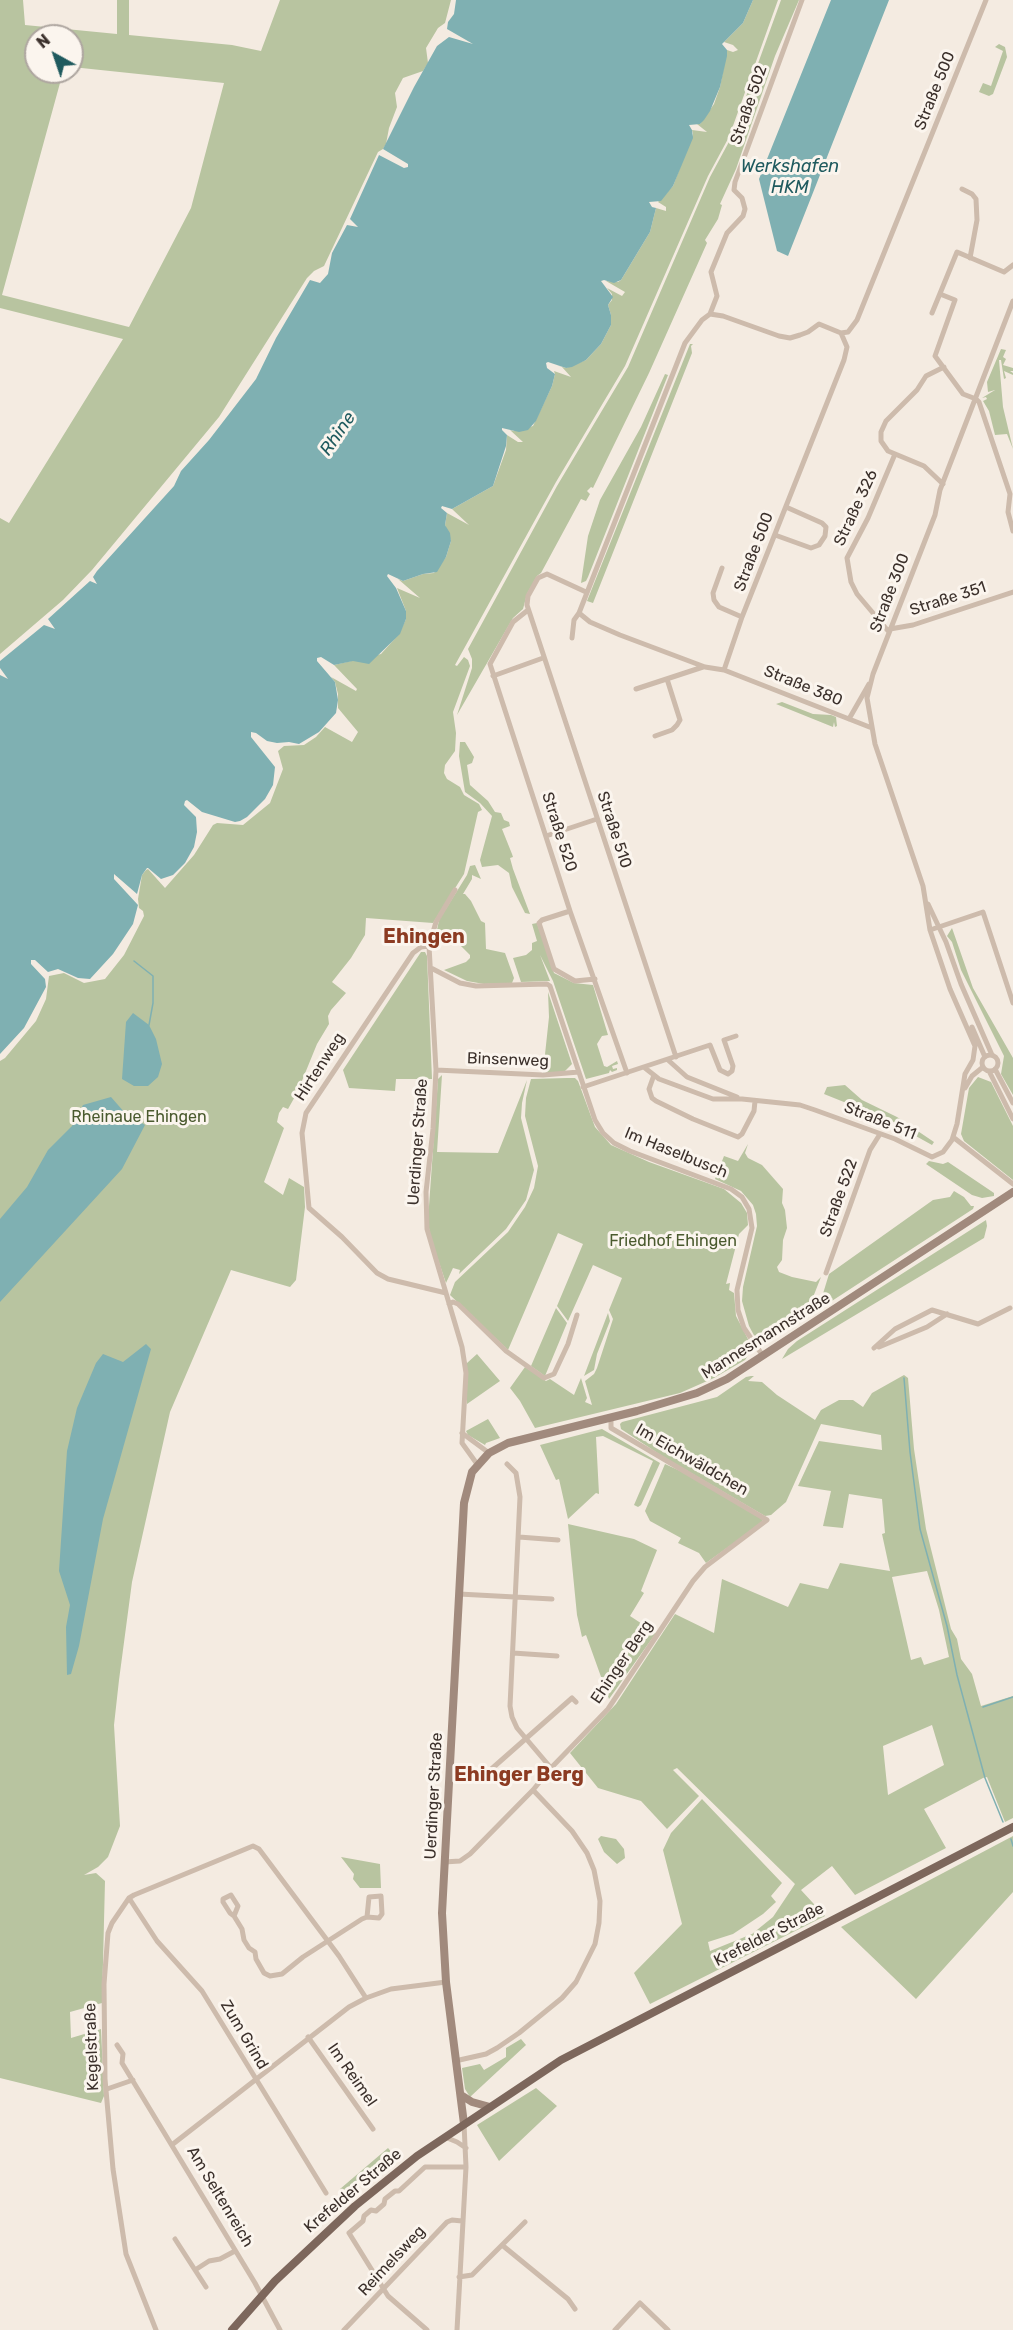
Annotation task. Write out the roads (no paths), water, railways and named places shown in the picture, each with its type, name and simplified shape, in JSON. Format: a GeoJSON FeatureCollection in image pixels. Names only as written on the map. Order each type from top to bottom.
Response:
{"type":"FeatureCollection","features":[{"type":"Feature","properties":{"kind":"main road","name":"Mannesmannstraße"},"geometry":{"type":"LineString","coordinates":[[477,1464],[489,1453],[508,1443],[611,1418],[697,1393],[727,1379],[1013,1192]]}},
{"type":"Feature","properties":{"kind":"main road","name":"Uerdinger Straße"},"geometry":{"type":"LineString","coordinates":[[464,2124],[446,1982],[442,1913],[464,1503],[468,1482],[477,1464]]}},
{"type":"Feature","properties":{"kind":"main road","name":"Krefelder Straße"},"geometry":{"type":"LineString","coordinates":[[232,2330],[261,2296],[312,2244],[355,2206],[417,2156],[561,2060],[1013,1827]]}},
{"type":"Feature","properties":{"kind":"main road","name":"Krefelder Straße"},"geometry":{"type":"LineString","coordinates":[[541,2075],[1013,1833]]}},
{"type":"Feature","properties":{"kind":"main road"},"geometry":{"type":"LineString","coordinates":[[461,2095],[472,2102],[490,2107]]}},
{"type":"Feature","properties":{"kind":"street","name":"Straße 502"},"geometry":{"type":"LineString","coordinates":[[710,314],[717,296],[711,272],[714,263],[727,233],[743,216],[746,209],[742,198],[734,190],[735,182],[802,0]]}},
{"type":"Feature","properties":{"kind":"street","name":"Straße 500"},"geometry":{"type":"LineString","coordinates":[[724,670],[742,617],[844,360],[847,348],[841,333],[848,332],[857,320],[986,0]]}},
{"type":"Feature","properties":{"kind":"street"},"geometry":{"type":"LineString","coordinates":[[962,189],[976,199],[977,220],[970,258]]}},
{"type":"Feature","properties":{"kind":"street"},"geometry":{"type":"LineString","coordinates":[[932,313],[957,252],[1004,272],[1013,265]]}},
{"type":"Feature","properties":{"kind":"street"},"geometry":{"type":"LineString","coordinates":[[940,294],[955,300],[935,356],[963,394],[979,402],[1011,494],[1008,512],[1013,531]]}},
{"type":"Feature","properties":{"kind":"street","name":"Straße 300"},"geometry":{"type":"LineString","coordinates":[[989,1069],[998,1062],[992,1055],[926,899],[872,728],[867,698],[871,680],[935,514],[943,484],[1010,318],[1013,301]]}},
{"type":"Feature","properties":{"kind":"street"},"geometry":{"type":"LineString","coordinates":[[573,638],[574,620],[579,613],[685,343],[702,320],[710,314],[723,316],[778,336],[790,338],[808,332],[819,324],[841,333]]}},
{"type":"Feature","properties":{"kind":"street"},"geometry":{"type":"LineString","coordinates":[[943,484],[924,466],[888,451],[881,441],[881,432],[886,421],[917,390],[926,376],[944,367]]}},
{"type":"Feature","properties":{"kind":"street","name":"Straße 326"},"geometry":{"type":"LineString","coordinates":[[890,631],[857,594],[851,582],[847,558],[872,510],[895,454]]}},
{"type":"Feature","properties":{"kind":"street"},"geometry":{"type":"LineString","coordinates":[[775,535],[811,548],[819,545],[825,536],[826,527],[822,523],[786,507]]}},
{"type":"Feature","properties":{"kind":"street"},"geometry":{"type":"LineString","coordinates":[[722,568],[713,593],[714,600],[719,607],[742,617]]}},
{"type":"Feature","properties":{"kind":"street"},"geometry":{"type":"LineString","coordinates":[[528,610],[528,596],[542,575],[547,574],[586,592]]}},
{"type":"Feature","properties":{"kind":"street","name":"Straße 351"},"geometry":{"type":"LineString","coordinates":[[890,631],[1013,592]]}},
{"type":"Feature","properties":{"kind":"street","name":"Straße 510"},"geometry":{"type":"LineString","coordinates":[[528,610],[676,1057]]}},
{"type":"Feature","properties":{"kind":"street","name":"Straße 520"},"geometry":{"type":"LineString","coordinates":[[528,610],[513,622],[490,660],[493,676],[570,910],[627,1073]]}},
{"type":"Feature","properties":{"kind":"street"},"geometry":{"type":"LineString","coordinates":[[579,613],[590,622],[705,667],[724,670]]}},
{"type":"Feature","properties":{"kind":"street"},"geometry":{"type":"LineString","coordinates":[[493,676],[543,658]]}},
{"type":"Feature","properties":{"kind":"street"},"geometry":{"type":"LineString","coordinates":[[636,689],[705,667]]}},
{"type":"Feature","properties":{"kind":"street","name":"Straße 380"},"geometry":{"type":"LineString","coordinates":[[724,670],[872,728]]}},
{"type":"Feature","properties":{"kind":"street"},"geometry":{"type":"LineString","coordinates":[[655,736],[672,730],[680,720],[667,679]]}},
{"type":"Feature","properties":{"kind":"street"},"geometry":{"type":"LineString","coordinates":[[849,719],[871,680]]}},
{"type":"Feature","properties":{"kind":"street"},"geometry":{"type":"LineString","coordinates":[[546,836],[597,819]]}},
{"type":"Feature","properties":{"kind":"street","name":"Uerdinger Straße"},"geometry":{"type":"LineString","coordinates":[[455,890],[435,922],[429,946],[436,1070],[433,1129],[426,1192],[427,1229],[462,1347],[466,1373],[462,1443],[477,1464]]}},
{"type":"Feature","properties":{"kind":"street","name":"Straße 300"},"geometry":{"type":"LineString","coordinates":[[926,899],[930,930],[950,989],[975,1047],[974,1060],[965,1074],[963,1092]]}},
{"type":"Feature","properties":{"kind":"street"},"geometry":{"type":"LineString","coordinates":[[570,910],[539,923],[550,960],[555,972],[565,977],[575,981],[595,980]]}},
{"type":"Feature","properties":{"kind":"street"},"geometry":{"type":"LineString","coordinates":[[930,930],[983,912],[1013,1003]]}},
{"type":"Feature","properties":{"kind":"street","name":"Hirtenweg"},"geometry":{"type":"LineString","coordinates":[[429,946],[421,947],[413,953],[306,1113],[302,1133],[309,1208],[342,1237],[377,1273],[387,1279],[446,1293]]}},
{"type":"Feature","properties":{"kind":"street","name":"Im Haselbusch"},"geometry":{"type":"LineString","coordinates":[[431,968],[460,983],[476,986],[547,984],[550,986],[594,1120],[603,1133],[614,1143],[731,1189],[742,1197],[749,1209],[752,1228],[736,1290],[738,1310],[744,1328],[763,1356]]}},
{"type":"Feature","properties":{"kind":"street"},"geometry":{"type":"LineString","coordinates":[[950,989],[962,1008],[985,1057]]}},
{"type":"Feature","properties":{"kind":"street"},"geometry":{"type":"LineString","coordinates":[[583,1087],[710,1045],[720,1070],[728,1074],[732,1071],[733,1066],[724,1040],[736,1036]]}},
{"type":"Feature","properties":{"kind":"street"},"geometry":{"type":"LineString","coordinates":[[992,1055],[985,1057],[982,1063],[989,1069],[1013,1103]]}},
{"type":"Feature","properties":{"kind":"street","name":"Straße 511"},"geometry":{"type":"LineString","coordinates":[[668,1060],[687,1077],[742,1099]]}},
{"type":"Feature","properties":{"kind":"street","name":"Straße 511"},"geometry":{"type":"LineString","coordinates":[[645,1068],[659,1079],[713,1099],[742,1099],[800,1106],[880,1134],[932,1157],[943,1152],[953,1137]]}},
{"type":"Feature","properties":{"kind":"street"},"geometry":{"type":"LineString","coordinates":[[989,1069],[972,1076],[963,1092],[953,1137],[1013,1184]]}},
{"type":"Feature","properties":{"kind":"street"},"geometry":{"type":"LineString","coordinates":[[989,1069],[1013,1119]]}},
{"type":"Feature","properties":{"kind":"street","name":"Binsenweg"},"geometry":{"type":"LineString","coordinates":[[436,1070],[543,1076],[579,1072]]}},
{"type":"Feature","properties":{"kind":"street"},"geometry":{"type":"LineString","coordinates":[[654,1075],[649,1089],[652,1098],[656,1101],[738,1137],[742,1134],[754,1111],[755,1101]]}},
{"type":"Feature","properties":{"kind":"street","name":"Straße 522"},"geometry":{"type":"LineString","coordinates":[[826,1273],[870,1150],[880,1134]]}},
{"type":"Feature","properties":{"kind":"street"},"geometry":{"type":"LineString","coordinates":[[449,1304],[453,1302],[458,1304],[506,1351],[544,1378],[554,1374],[568,1344],[577,1314]]}},
{"type":"Feature","properties":{"kind":"street"},"geometry":{"type":"LineString","coordinates":[[948,1314],[907,1336],[874,1348],[895,1329],[932,1310],[948,1314],[978,1324],[1010,1308]]}},
{"type":"Feature","properties":{"kind":"street","name":"Im Eichwäldchen"},"geometry":{"type":"LineString","coordinates":[[611,1418],[611,1428],[767,1520]]}},
{"type":"Feature","properties":{"kind":"street"},"geometry":{"type":"LineString","coordinates":[[462,1433],[489,1453]]}},
{"type":"Feature","properties":{"kind":"street"},"geometry":{"type":"LineString","coordinates":[[507,1464],[516,1473],[520,1486],[512,1717],[517,1728],[551,1768]]}},
{"type":"Feature","properties":{"kind":"street","name":"Ehinger Berg"},"geometry":{"type":"LineString","coordinates":[[444,1862],[460,1861],[470,1854],[533,1790],[608,1709],[693,1581],[705,1567],[767,1520]]}},
{"type":"Feature","properties":{"kind":"street"},"geometry":{"type":"LineString","coordinates":[[519,1537],[558,1540]]}},
{"type":"Feature","properties":{"kind":"street"},"geometry":{"type":"LineString","coordinates":[[459,1594],[552,1599]]}},
{"type":"Feature","properties":{"kind":"street"},"geometry":{"type":"LineString","coordinates":[[513,1653],[557,1656]]}},
{"type":"Feature","properties":{"kind":"street"},"geometry":{"type":"LineString","coordinates":[[486,1778],[488,1772],[572,1698],[576,1702]]}},
{"type":"Feature","properties":{"kind":"street"},"geometry":{"type":"LineString","coordinates":[[455,2061],[486,2054],[545,2012],[576,1982],[595,1944],[599,1923],[599,1890],[587,1853],[568,1826],[533,1790]]}},
{"type":"Feature","properties":{"kind":"street"},"geometry":{"type":"LineString","coordinates":[[129,1898],[253,1845],[259,1849],[329,1942],[366,1998]]}},
{"type":"Feature","properties":{"kind":"street"},"geometry":{"type":"LineString","coordinates":[[234,1916],[243,1932],[244,1940],[255,1952],[256,1959],[267,1976],[282,1974],[303,1957],[367,1917],[379,1918],[382,1914],[381,1896],[369,1897],[367,1917]]}},
{"type":"Feature","properties":{"kind":"street","name":"Zum Grind"},"geometry":{"type":"LineString","coordinates":[[129,1898],[157,1941],[202,1991],[326,2193]]}},
{"type":"Feature","properties":{"kind":"street","name":"Kegelstraße"},"geometry":{"type":"LineString","coordinates":[[129,1898],[108,1933],[104,1984],[105,2079],[112,2169],[125,2247],[156,2330]]}},
{"type":"Feature","properties":{"kind":"street"},"geometry":{"type":"LineString","coordinates":[[172,2144],[349,2007],[391,1989],[446,1982]]}},
{"type":"Feature","properties":{"kind":"street","name":"Im Reimel"},"geometry":{"type":"LineString","coordinates":[[308,2037],[373,2129]]}},
{"type":"Feature","properties":{"kind":"street","name":"Am Seltenreich"},"geometry":{"type":"LineString","coordinates":[[117,2045],[123,2054],[122,2063],[280,2330]]}},
{"type":"Feature","properties":{"kind":"street"},"geometry":{"type":"LineString","coordinates":[[107,2089],[133,2080]]}},
{"type":"Feature","properties":{"kind":"street","name":"Uerdinger Straße"},"geometry":{"type":"LineString","coordinates":[[457,2330],[466,2167],[464,2124]]}},
{"type":"Feature","properties":{"kind":"street"},"geometry":{"type":"LineString","coordinates":[[445,2137],[466,2148]]}},
{"type":"Feature","properties":{"kind":"street"},"geometry":{"type":"LineString","coordinates":[[427,2330],[384,2290],[349,2233],[371,2210],[376,2211],[384,2204],[385,2199],[395,2191],[399,2191],[425,2167],[466,2167]]}},
{"type":"Feature","properties":{"kind":"street","name":"Reimelsweg"},"geometry":{"type":"LineString","coordinates":[[344,2330],[447,2222],[462,2221]]}},
{"type":"Feature","properties":{"kind":"street"},"geometry":{"type":"LineString","coordinates":[[459,2277],[472,2275],[525,2222]]}},
{"type":"Feature","properties":{"kind":"street"},"geometry":{"type":"LineString","coordinates":[[174,2239],[206,2287]]}},
{"type":"Feature","properties":{"kind":"street"},"geometry":{"type":"LineString","coordinates":[[502,2245],[568,2299],[575,2309]]}},
{"type":"Feature","properties":{"kind":"street"},"geometry":{"type":"LineString","coordinates":[[195,2270],[209,2261],[220,2259],[235,2251]]}},
{"type":"Feature","properties":{"kind":"street"},"geometry":{"type":"LineString","coordinates":[[615,2330],[640,2303],[668,2330]]}},
{"type":"Feature","properties":{"kind":"water","name":"Rhine"},"geometry":{"type":"Polygon","coordinates":[[[456,0],[753,0],[743,23],[722,44],[727,50],[727,56],[720,87],[704,120],[700,124],[689,125],[693,138],[673,186],[661,201],[649,202],[652,207],[656,208],[650,232],[621,280],[614,283],[601,281],[613,297],[608,305],[611,325],[601,344],[586,360],[572,367],[566,368],[546,363],[547,368],[555,374],[536,421],[528,430],[519,432],[502,428],[507,435],[506,446],[493,486],[452,509],[442,506],[441,508],[447,513],[445,525],[450,533],[451,541],[446,557],[437,572],[403,581],[388,574],[406,611],[406,619],[400,634],[369,664],[353,661],[334,665],[321,657],[317,658],[335,682],[338,700],[336,713],[319,732],[299,744],[267,741],[251,732],[251,737],[275,767],[273,785],[265,799],[247,817],[235,822],[202,812],[187,800],[185,801],[184,805],[196,817],[197,832],[194,847],[185,863],[173,875],[161,879],[147,868],[142,875],[137,894],[114,874],[114,879],[138,905],[133,924],[113,954],[90,979],[78,978],[58,969],[48,972],[35,960],[31,960],[31,964],[45,979],[46,987],[24,1028],[0,1054],[0,675],[8,679],[0,668],[0,661],[44,625],[55,629],[48,619],[90,581],[97,584],[93,577],[97,571],[174,486],[181,471],[209,440],[256,379],[276,338],[310,280],[320,283],[328,274],[332,253],[347,225],[358,227],[350,219],[379,155],[404,168],[408,167],[408,164],[383,149],[437,46],[449,37],[473,44],[447,29],[448,22],[454,14],[456,0]]]}},
{"type":"Feature","properties":{"kind":"water","name":"Werkshafen HKM"},"geometry":{"type":"Polygon","coordinates":[[[831,0],[889,0],[788,256],[777,251],[759,179],[831,0]]]}},
{"type":"Feature","properties":{"kind":"water"},"geometry":{"type":"Polygon","coordinates":[[[133,1013],[149,1025],[156,1039],[162,1064],[158,1077],[148,1086],[134,1086],[122,1079],[126,1022],[133,1013]]]}},
{"type":"Feature","properties":{"kind":"water"},"geometry":{"type":"Polygon","coordinates":[[[111,1097],[125,1113],[145,1125],[122,1169],[0,1302],[0,1219],[27,1187],[48,1150],[72,1126],[83,1105],[111,1097]]]}},
{"type":"Feature","properties":{"kind":"water"},"geometry":{"type":"Polygon","coordinates":[[[146,1344],[151,1349],[103,1519],[79,1646],[71,1674],[67,1675],[66,1627],[70,1605],[59,1571],[67,1451],[77,1408],[96,1363],[103,1354],[123,1362],[146,1344]]]}},
{"type":"Feature","properties":{"kind":"waterway"},"geometry":{"type":"LineString","coordinates":[[134,961],[153,976],[153,1003],[149,1025]]}},
{"type":"Feature","properties":{"kind":"waterway"},"geometry":{"type":"LineString","coordinates":[[904,1378],[910,1452],[920,1529],[985,1778],[1003,1822]]}},
{"type":"Feature","properties":{"kind":"waterway"},"geometry":{"type":"LineString","coordinates":[[983,1707],[1013,1697]]}},
{"type":"Feature","properties":{"kind":"waterway"},"geometry":{"type":"LineString","coordinates":[[1011,1839],[1013,1846]]}},
{"type":"Feature","properties":{"kind":"district","name":"Ehingen"},"geometry":{"type":"Point","coordinates":[424,937]}},
{"type":"Feature","properties":{"kind":"district","name":"Ehinger Berg"},"geometry":{"type":"Point","coordinates":[519,1775]}},
{"type":"Feature","properties":{"kind":"park label","name":"Rheinaue Ehingen"},"geometry":{"type":"Point","coordinates":[139,1117]}},
{"type":"Feature","properties":{"kind":"park label","name":"Friedhof Ehingen"},"geometry":{"type":"Point","coordinates":[673,1241]}}]}
